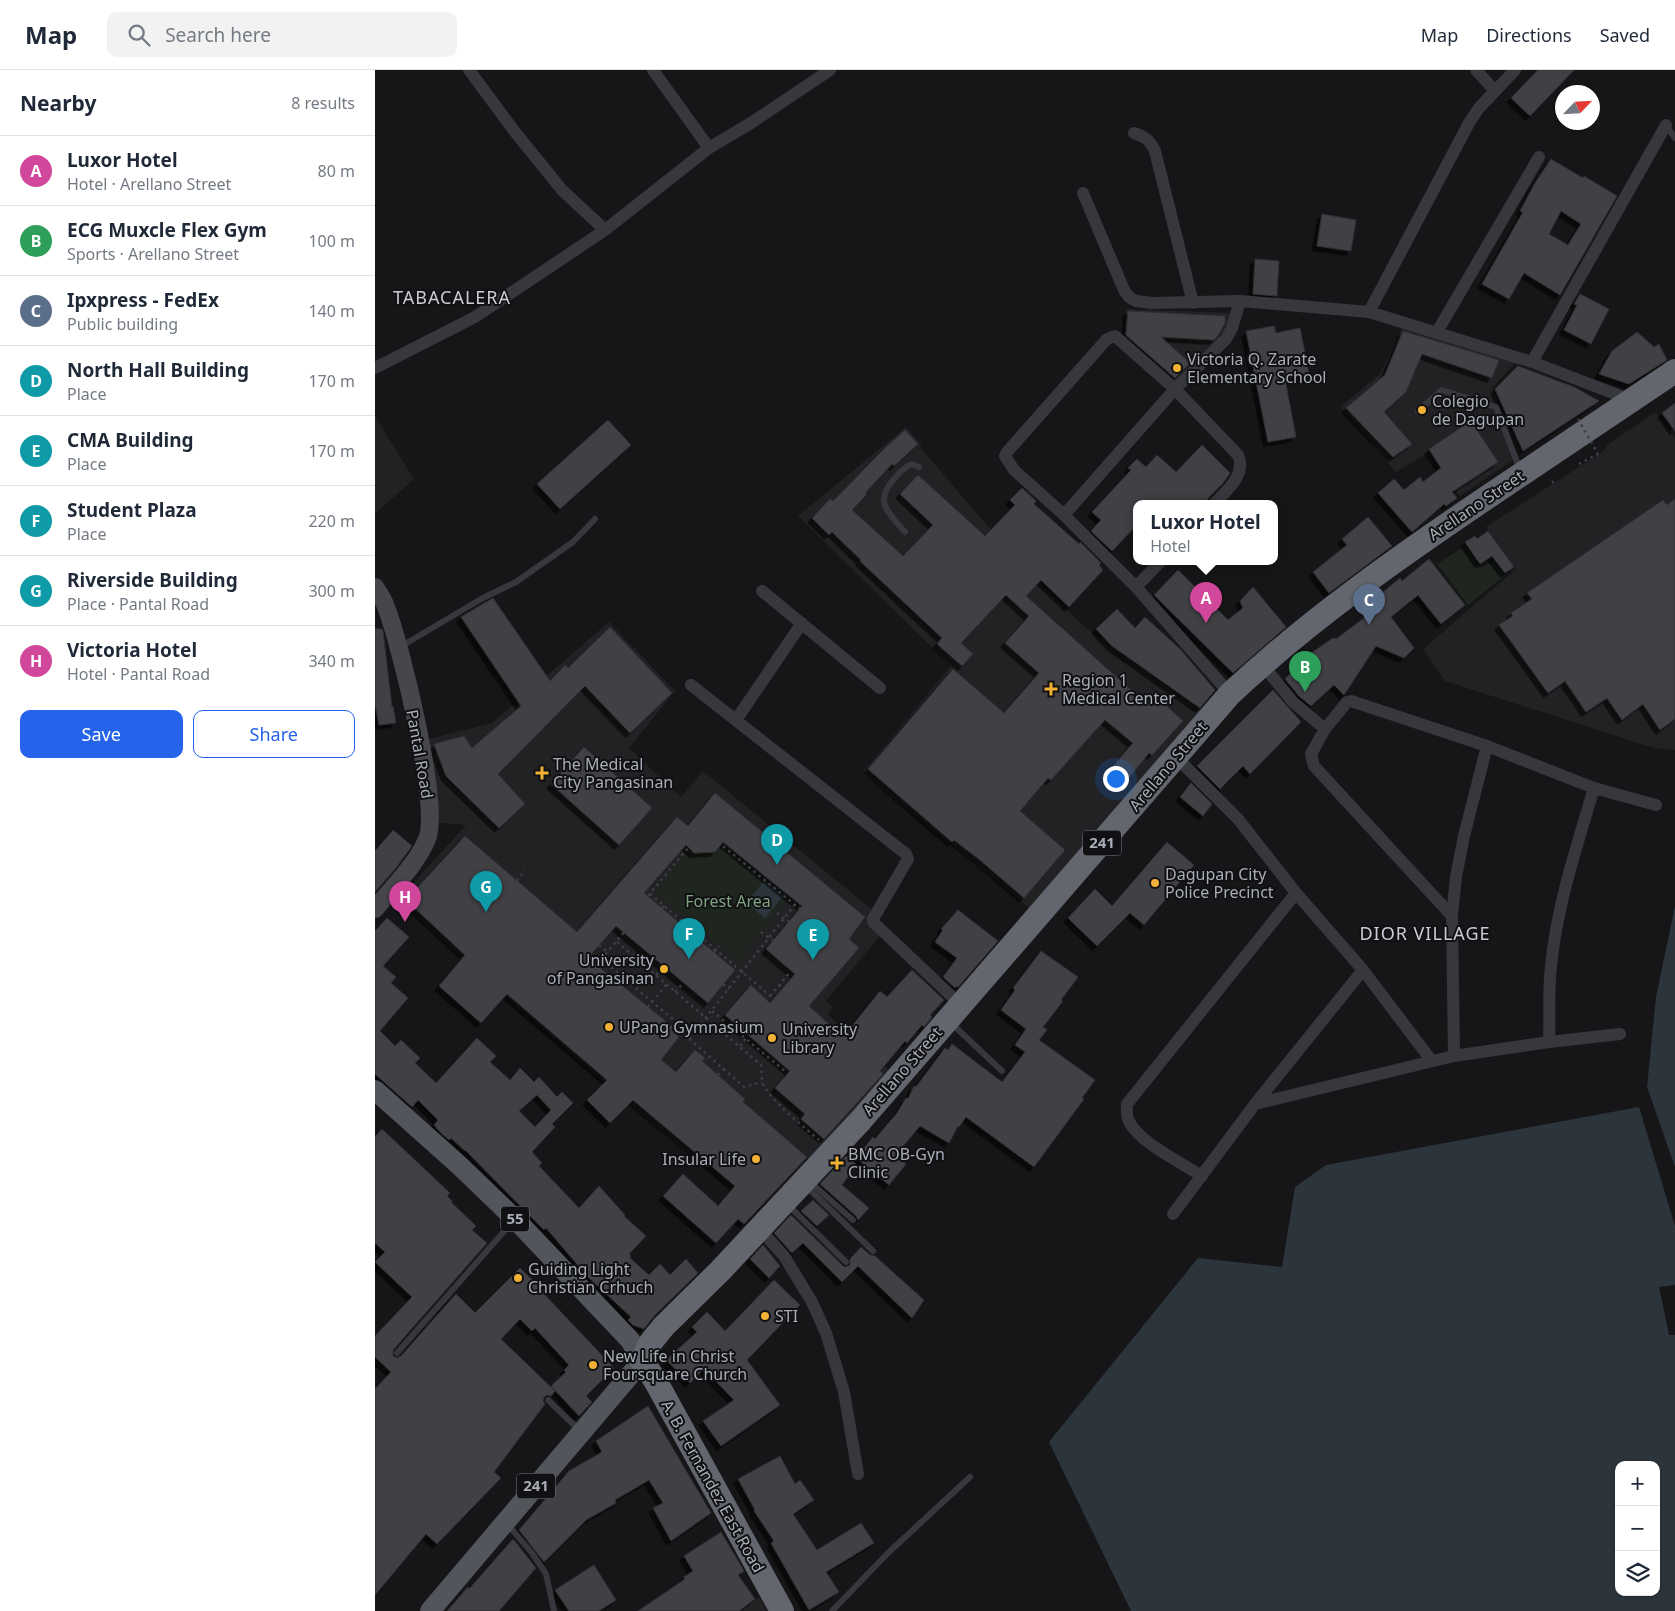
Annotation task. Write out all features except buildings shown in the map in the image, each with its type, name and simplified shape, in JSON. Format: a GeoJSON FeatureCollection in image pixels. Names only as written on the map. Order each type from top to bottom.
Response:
{"type":"FeatureCollection","features":[{"type":"Feature","properties":{"kind":"highway","name":"Arellano Street"},"geometry":{"type":"LineString","coordinates":[[642,1361],[651,1342],[664,1326],[720,1271],[887,1090],[1230,694],[1262,664],[1342,600],[1446,525],[1675,371]]}},
{"type":"Feature","properties":{"kind":"highway","name":"A. B. Fernandez East Road"},"geometry":{"type":"LineString","coordinates":[[642,1361],[655,1380],[778,1610]]}},
{"type":"Feature","properties":{"kind":"main road","name":"55"},"geometry":{"type":"LineString","coordinates":[[375,1090],[460,1166],[515,1219],[630,1340],[642,1361]]}},
{"type":"Feature","properties":{"kind":"main road","name":"241"},"geometry":{"type":"LineString","coordinates":[[429,1611],[642,1361]]}},
{"type":"Feature","properties":{"kind":"street"},"geometry":{"type":"LineString","coordinates":[[469,70],[515,132],[562,190],[605,230]]}},
{"type":"Feature","properties":{"kind":"street"},"geometry":{"type":"LineString","coordinates":[[653,70],[709,148]]}},
{"type":"Feature","properties":{"kind":"street"},"geometry":{"type":"LineString","coordinates":[[375,368],[475,317],[605,230],[709,148],[751,123],[830,70]]}},
{"type":"Feature","properties":{"kind":"street"},"geometry":{"type":"LineString","coordinates":[[1476,70],[1495,91]]}},
{"type":"Feature","properties":{"kind":"street"},"geometry":{"type":"LineString","coordinates":[[1369,312],[1459,140],[1479,108],[1515,70]]}},
{"type":"Feature","properties":{"kind":"street"},"geometry":{"type":"LineString","coordinates":[[1532,362],[1666,125]]}},
{"type":"Feature","properties":{"kind":"street"},"geometry":{"type":"LineString","coordinates":[[1134,133],[1144,136],[1150,141],[1155,151],[1193,303]]}},
{"type":"Feature","properties":{"kind":"street"},"geometry":{"type":"LineString","coordinates":[[1437,332],[1539,157]]}},
{"type":"Feature","properties":{"kind":"street"},"geometry":{"type":"LineString","coordinates":[[1083,193],[1124,290],[1129,297],[1136,301],[1193,303],[1240,301],[1369,312],[1532,362],[1631,400]]}},
{"type":"Feature","properties":{"kind":"street"},"geometry":{"type":"LineString","coordinates":[[1064,515],[1175,389],[1226,340],[1232,328],[1240,301]]}},
{"type":"Feature","properties":{"kind":"street"},"geometry":{"type":"LineString","coordinates":[[1218,500],[1235,481],[1241,468],[1241,462],[1232,447],[1175,389],[1120,339],[1112,336],[1107,339],[1005,456],[1014,470],[1064,515],[1136,587],[1230,694]]}},
{"type":"Feature","properties":{"kind":"street"},"geometry":{"type":"LineString","coordinates":[[1136,587],[1157,565]]}},
{"type":"Feature","properties":{"kind":"street","name":"Pantal Road"},"geometry":{"type":"LineString","coordinates":[[375,587],[385,604],[399,648],[426,777],[431,822],[428,838],[411,864],[375,909]]}},
{"type":"Feature","properties":{"kind":"street"},"geometry":{"type":"LineString","coordinates":[[762,591],[879,688]]}},
{"type":"Feature","properties":{"kind":"street"},"geometry":{"type":"LineString","coordinates":[[735,720],[802,623]]}},
{"type":"Feature","properties":{"kind":"street"},"geometry":{"type":"LineString","coordinates":[[1262,664],[1293,702],[1325,729]]}},
{"type":"Feature","properties":{"kind":"street"},"geometry":{"type":"LineString","coordinates":[[691,685],[906,854],[908,859],[873,922],[954,1012]]}},
{"type":"Feature","properties":{"kind":"street"},"geometry":{"type":"LineString","coordinates":[[1452,916],[1315,766],[1311,754],[1325,729],[1343,704],[1351,701],[1487,746],[1594,788],[1656,805]]}},
{"type":"Feature","properties":{"kind":"street"},"geometry":{"type":"LineString","coordinates":[[1454,1056],[1452,916],[1456,877],[1464,836],[1487,746]]}},
{"type":"Feature","properties":{"kind":"street"},"geometry":{"type":"LineString","coordinates":[[1176,757],[1238,819],[1296,893],[1363,970],[1431,1060]]}},
{"type":"Feature","properties":{"kind":"street"},"geometry":{"type":"LineString","coordinates":[[1549,1042],[1551,966],[1557,927],[1565,888],[1594,788]]}},
{"type":"Feature","properties":{"kind":"street"},"geometry":{"type":"LineString","coordinates":[[1202,1176],[1149,1143],[1133,1128],[1126,1112],[1127,1104],[1296,893]]}},
{"type":"Feature","properties":{"kind":"street"},"geometry":{"type":"LineString","coordinates":[[1173,1214],[1255,1104],[1363,970]]}},
{"type":"Feature","properties":{"kind":"street"},"geometry":{"type":"LineString","coordinates":[[1255,1104],[1431,1060],[1549,1042],[1620,1034]]}},
{"type":"Feature","properties":{"kind":"street"},"geometry":{"type":"LineString","coordinates":[[759,1228],[785,1256],[812,1302],[826,1333],[844,1392],[858,1474]]}},
{"type":"Feature","properties":{"kind":"lane"},"geometry":{"type":"LineString","coordinates":[[1666,125],[1675,138]]}},
{"type":"Feature","properties":{"kind":"lane"},"geometry":{"type":"LineString","coordinates":[[1418,411],[1442,390],[1496,408],[1522,474]]}},
{"type":"Feature","properties":{"kind":"lane"},"geometry":{"type":"LineString","coordinates":[[905,532],[885,509],[883,498],[887,487],[906,466],[912,464],[919,468]]}},
{"type":"Feature","properties":{"kind":"lane"},"geometry":{"type":"LineString","coordinates":[[399,648],[481,600],[516,582],[573,542],[595,519]]}},
{"type":"Feature","properties":{"kind":"lane"},"geometry":{"type":"LineString","coordinates":[[954,1012],[1002,1071]]}},
{"type":"Feature","properties":{"kind":"lane"},"geometry":{"type":"LineString","coordinates":[[804,1181],[853,1220]]}},
{"type":"Feature","properties":{"kind":"lane"},"geometry":{"type":"LineString","coordinates":[[804,1181],[873,1251]]}},
{"type":"Feature","properties":{"kind":"lane"},"geometry":{"type":"LineString","coordinates":[[785,1202],[846,1262]]}},
{"type":"Feature","properties":{"kind":"lane"},"geometry":{"type":"LineString","coordinates":[[397,1353],[515,1219]]}},
{"type":"Feature","properties":{"kind":"lane"},"geometry":{"type":"LineString","coordinates":[[548,1400],[581,1433]]}},
{"type":"Feature","properties":{"kind":"lane"},"geometry":{"type":"LineString","coordinates":[[832,1611],[895,1546],[970,1477]]}},
{"type":"Feature","properties":{"kind":"lane"},"geometry":{"type":"LineString","coordinates":[[505,1522],[532,1553],[546,1574],[554,1611]]}},
{"type":"Feature","properties":{"kind":"path"},"geometry":{"type":"LineString","coordinates":[[1578,419],[1598,454],[1579,464]]}},
{"type":"Feature","properties":{"kind":"path"},"geometry":{"type":"LineString","coordinates":[[1552,481],[1555,486]]}},
{"type":"Feature","properties":{"kind":"path"},"geometry":{"type":"LineString","coordinates":[[556,999],[590,960],[598,963],[617,942],[626,930],[622,927],[703,829],[797,903],[800,908]]}},
{"type":"Feature","properties":{"kind":"path"},"geometry":{"type":"LineString","coordinates":[[517,880],[525,870]]}},
{"type":"Feature","properties":{"kind":"path"},"geometry":{"type":"LineString","coordinates":[[652,884],[656,888]]}},
{"type":"Feature","properties":{"kind":"path"},"geometry":{"type":"LineString","coordinates":[[650,894],[663,907],[774,999]]}},
{"type":"Feature","properties":{"kind":"path"},"geometry":{"type":"LineString","coordinates":[[663,907],[666,902]]}},
{"type":"Feature","properties":{"kind":"path"},"geometry":{"type":"LineString","coordinates":[[689,1039],[797,903]]}},
{"type":"Feature","properties":{"kind":"path"},"geometry":{"type":"LineString","coordinates":[[637,910],[645,917]]}},
{"type":"Feature","properties":{"kind":"path"},"geometry":{"type":"LineString","coordinates":[[777,912],[789,922]]}},
{"type":"Feature","properties":{"kind":"path"},"geometry":{"type":"LineString","coordinates":[[761,932],[773,941]]}},
{"type":"Feature","properties":{"kind":"path"},"geometry":{"type":"LineString","coordinates":[[617,942],[761,1065],[762,1082],[766,1089],[796,1120],[832,1151]]}},
{"type":"Feature","properties":{"kind":"path"},"geometry":{"type":"LineString","coordinates":[[599,945],[607,952]]}},
{"type":"Feature","properties":{"kind":"path"},"geometry":{"type":"LineString","coordinates":[[715,951],[719,946]]}},
{"type":"Feature","properties":{"kind":"path"},"geometry":{"type":"LineString","coordinates":[[601,959],[681,1026],[678,1029],[744,1087],[762,1082]]}},
{"type":"Feature","properties":{"kind":"path"},"geometry":{"type":"LineString","coordinates":[[656,975],[663,965]]}},
{"type":"Feature","properties":{"kind":"path"},"geometry":{"type":"LineString","coordinates":[[770,996],[791,971]]}},
{"type":"Feature","properties":{"kind":"path"},"geometry":{"type":"LineString","coordinates":[[675,992],[684,982]]}},
{"type":"Feature","properties":{"kind":"path"},"geometry":{"type":"LineString","coordinates":[[723,984],[729,989]]}},
{"type":"Feature","properties":{"kind":"path"},"geometry":{"type":"LineString","coordinates":[[648,1007],[667,985]]}},
{"type":"Feature","properties":{"kind":"path"},"geometry":{"type":"LineString","coordinates":[[779,985],[783,988]]}},
{"type":"Feature","properties":{"kind":"path"},"geometry":{"type":"LineString","coordinates":[[712,1011],[747,1037],[786,1072]]}},
{"type":"Feature","properties":{"kind":"path"},"geometry":{"type":"LineString","coordinates":[[739,1046],[747,1037]]}},
{"type":"Feature","properties":{"kind":"path"},"geometry":{"type":"LineString","coordinates":[[807,1047],[813,1040]]}},
{"type":"Feature","properties":{"kind":"path"},"geometry":{"type":"LineString","coordinates":[[693,1048],[696,1045]]}},
{"type":"Feature","properties":{"kind":"path"},"geometry":{"type":"LineString","coordinates":[[836,1060],[830,1067],[839,1075]]}},
{"type":"Feature","properties":{"kind":"path"},"geometry":{"type":"LineString","coordinates":[[718,1075],[724,1069]]}},
{"type":"Feature","properties":{"kind":"shaded area","name":"Victoria Q. Zarate Elementary School"},"geometry":{"type":"Polygon","coordinates":[[[1126,309],[1231,313],[1227,346],[1177,391],[1123,342],[1126,309]]]}},
{"type":"Feature","properties":{"kind":"shaded area","name":"Colegio de Dagupan"},"geometry":{"type":"Polygon","coordinates":[[[1404,324],[1517,361],[1492,388],[1522,454],[1460,496],[1430,452],[1396,472],[1340,407],[1380,374],[1404,324]]]}},
{"type":"Feature","properties":{"kind":"shaded area"},"geometry":{"type":"Polygon","coordinates":[[[1656,412],[1675,438],[1675,750],[1654,748],[1445,681],[1423,649],[1516,569],[1486,527],[1605,450],[1607,445],[1656,412]]]}},
{"type":"Feature","properties":{"kind":"shaded area"},"geometry":{"type":"Polygon","coordinates":[[[375,416],[414,479],[375,514],[375,416]]]}},
{"type":"Feature","properties":{"kind":"shaded area","name":"Region 1 Medical Center"},"geometry":{"type":"Polygon","coordinates":[[[906,427],[922,445],[920,447],[985,523],[1078,621],[1201,711],[1029,908],[862,773],[951,666],[798,516],[906,427]]]}},
{"type":"Feature","properties":{"kind":"shaded area","name":"University of Pangasinan"},"geometry":{"type":"Polygon","coordinates":[[[609,622],[675,691],[629,748],[681,797],[703,771],[876,913],[880,936],[826,1001],[833,1007],[827,1014],[895,1075],[815,1164],[750,1109],[700,1166],[397,901],[466,825],[431,822],[429,739],[492,723],[609,622]]]}},
{"type":"Feature","properties":{"kind":"shaded area"},"geometry":{"type":"Polygon","coordinates":[[[765,880],[784,895],[765,918],[746,903],[765,880]]]}},
{"type":"Feature","properties":{"kind":"shaded area"},"geometry":{"type":"Polygon","coordinates":[[[1675,906],[1675,1167],[1647,1087],[1656,997],[1675,906]]]}},
{"type":"Feature","properties":{"kind":"shaded area"},"geometry":{"type":"Polygon","coordinates":[[[1639,1107],[1675,1226],[1675,1285],[1659,1287],[1669,1335],[1675,1335],[1675,1611],[1131,1611],[1049,1442],[1198,1258],[1282,1267],[1295,1187],[1326,1165],[1639,1107]]]}},
{"type":"Feature","properties":{"kind":"shaded area"},"geometry":{"type":"Polygon","coordinates":[[[759,1597],[767,1611],[741,1611],[759,1597]]]}},
{"type":"Feature","properties":{"kind":"green space"},"geometry":{"type":"Polygon","coordinates":[[[1465,546],[1480,568],[1494,562],[1505,575],[1468,605],[1437,564],[1465,546]]]}},
{"type":"Feature","properties":{"kind":"green space","name":"Forest Area"},"geometry":{"type":"Polygon","coordinates":[[[721,844],[788,898],[738,961],[654,892],[690,848],[721,844]]]}},
{"type":"Feature","properties":{"kind":"place","name":"Victoria Q. Zarate Elementary School"},"geometry":{"type":"Point","coordinates":[1177,368]}},
{"type":"Feature","properties":{"kind":"place","name":"Colegio de Dagupan"},"geometry":{"type":"Point","coordinates":[1422,410]}},
{"type":"Feature","properties":{"kind":"place","name":"Luxor Hotel"},"geometry":{"type":"Point","coordinates":[1206,623]}},
{"type":"Feature","properties":{"kind":"place","name":"Ipxpress - FedEx"},"geometry":{"type":"Point","coordinates":[1369,625]}},
{"type":"Feature","properties":{"kind":"place","name":"Region 1 Medical Center"},"geometry":{"type":"Point","coordinates":[1051,689]}},
{"type":"Feature","properties":{"kind":"place","name":"ECG Muxcle Flex Gym"},"geometry":{"type":"Point","coordinates":[1305,692]}},
{"type":"Feature","properties":{"kind":"place","name":"The Medical City Pangasinan"},"geometry":{"type":"Point","coordinates":[542,773]}},
{"type":"Feature","properties":{"kind":"place","name":"North Hall Building"},"geometry":{"type":"Point","coordinates":[777,865]}},
{"type":"Feature","properties":{"kind":"place","name":"Dagupan City Police Precinct"},"geometry":{"type":"Point","coordinates":[1155,883]}},
{"type":"Feature","properties":{"kind":"place","name":"Riverside Building"},"geometry":{"type":"Point","coordinates":[486,912]}},
{"type":"Feature","properties":{"kind":"place","name":"Victoria Hotel"},"geometry":{"type":"Point","coordinates":[405,922]}},
{"type":"Feature","properties":{"kind":"place","name":"Student Plaza"},"geometry":{"type":"Point","coordinates":[689,959]}},
{"type":"Feature","properties":{"kind":"place","name":"CMA Building"},"geometry":{"type":"Point","coordinates":[813,960]}},
{"type":"Feature","properties":{"kind":"place","name":"University of Pangasinan"},"geometry":{"type":"Point","coordinates":[664,969]}},
{"type":"Feature","properties":{"kind":"place","name":"UPang Gymnasium"},"geometry":{"type":"Point","coordinates":[609,1027]}},
{"type":"Feature","properties":{"kind":"place","name":"University Library"},"geometry":{"type":"Point","coordinates":[772,1038]}},
{"type":"Feature","properties":{"kind":"place","name":"Insular Life"},"geometry":{"type":"Point","coordinates":[756,1159]}},
{"type":"Feature","properties":{"kind":"place","name":"BMC OB-Gyn Clinic"},"geometry":{"type":"Point","coordinates":[837,1163]}},
{"type":"Feature","properties":{"kind":"place","name":"Guiding Light Christian Crhuch"},"geometry":{"type":"Point","coordinates":[518,1278]}},
{"type":"Feature","properties":{"kind":"place","name":"STI"},"geometry":{"type":"Point","coordinates":[765,1316]}},
{"type":"Feature","properties":{"kind":"place","name":"New Life in Christ Foursquare Church"},"geometry":{"type":"Point","coordinates":[593,1365]}},
{"type":"Feature","properties":{"kind":"district","name":"TABACALERA"},"geometry":{"type":"Point","coordinates":[452,298]}},
{"type":"Feature","properties":{"kind":"district","name":"DIOR VILLAGE"},"geometry":{"type":"Point","coordinates":[1425,934]}}]}
